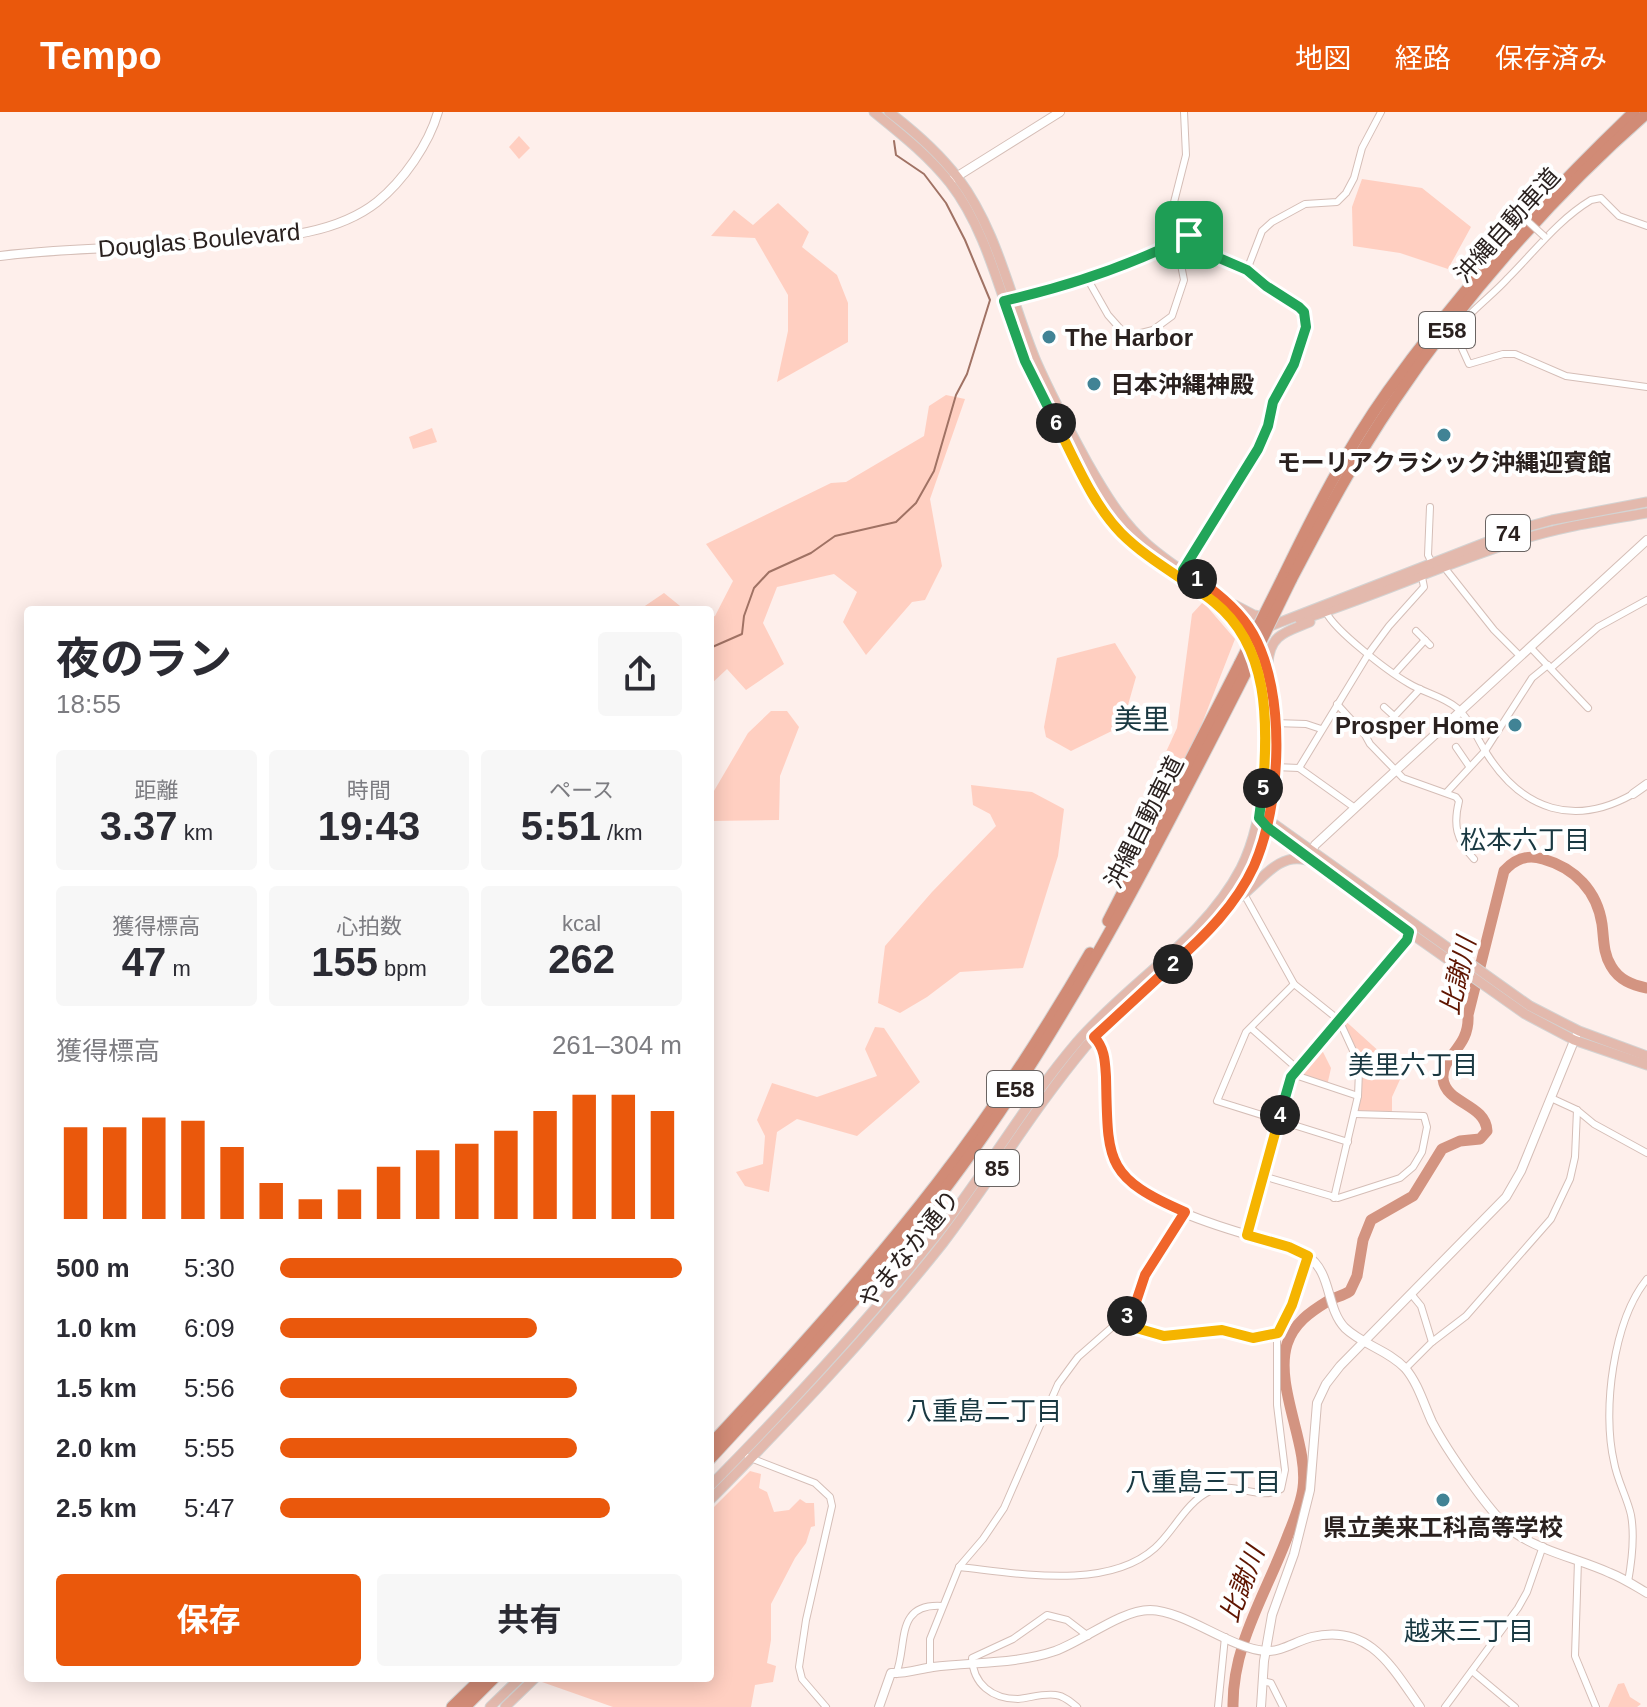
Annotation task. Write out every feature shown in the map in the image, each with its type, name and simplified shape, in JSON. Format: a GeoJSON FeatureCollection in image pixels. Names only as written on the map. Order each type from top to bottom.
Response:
{"type":"FeatureCollection","features":[{"type":"Feature","properties":{"kind":"highway","name":"沖縄自動車道"},"geometry":{"type":"LineString","coordinates":[[714,1455],[868,1283],[931,1207],[984,1136],[1073,996],[1137,886],[1287,579],[1331,481],[1387,393],[1423,344],[1536,210],[1634,112]]}},
{"type":"Feature","properties":{"kind":"highway","name":"沖縄自動車道"},"geometry":{"type":"LineString","coordinates":[[1287,579],[1365,445],[1394,399],[1431,350],[1543,215],[1647,113]]}},
{"type":"Feature","properties":{"kind":"highway","name":"沖縄自動車道"},"geometry":{"type":"LineString","coordinates":[[714,1441],[851,1289],[940,1181],[976,1131],[1067,992],[1114,912],[1244,667]]}},
{"type":"Feature","properties":{"kind":"highway"},"geometry":{"type":"LineString","coordinates":[[452,1707],[478,1682]]}},
{"type":"Feature","properties":{"kind":"highway"},"geometry":{"type":"LineString","coordinates":[[465,1707],[490,1682]]}},
{"type":"Feature","properties":{"kind":"main road"},"geometry":{"type":"LineString","coordinates":[[874,112],[953,179]]}},
{"type":"Feature","properties":{"kind":"main road"},"geometry":{"type":"LineString","coordinates":[[889,112],[927,144],[980,215],[1008,300],[1110,502],[1151,547],[1251,636]]}},
{"type":"Feature","properties":{"kind":"main road","name":"74"},"geometry":{"type":"LineString","coordinates":[[1251,636],[1495,538],[1552,520],[1647,502]]}},
{"type":"Feature","properties":{"kind":"main road","name":"74"},"geometry":{"type":"LineString","coordinates":[[1251,636],[1327,613],[1444,567],[1555,530],[1647,513]]}},
{"type":"Feature","properties":{"kind":"main road"},"geometry":{"type":"LineString","coordinates":[[1181,574],[1262,617],[1300,614]]}},
{"type":"Feature","properties":{"kind":"main road"},"geometry":{"type":"LineString","coordinates":[[1225,600],[1251,636]]}},
{"type":"Feature","properties":{"kind":"main road"},"geometry":{"type":"LineString","coordinates":[[1267,667],[1269,650],[1274,641],[1327,613]]}},
{"type":"Feature","properties":{"kind":"main road","name":"やまなか通り"},"geometry":{"type":"LineString","coordinates":[[1092,1033],[1201,939],[1234,901],[1253,867],[1275,767],[1274,723],[1267,667],[1251,636]]}},
{"type":"Feature","properties":{"kind":"main road","name":"やまなか通り"},"geometry":{"type":"LineString","coordinates":[[714,1495],[817,1374],[940,1238],[1043,1087],[1092,1033],[1115,1002],[1183,941],[1220,902],[1265,822],[1263,697],[1251,636]]}},
{"type":"Feature","properties":{"kind":"main road"},"geometry":{"type":"LineString","coordinates":[[1265,822],[1486,981],[1576,1036],[1647,1065]]}},
{"type":"Feature","properties":{"kind":"main road"},"geometry":{"type":"LineString","coordinates":[[1234,901],[1281,861],[1313,857]]}},
{"type":"Feature","properties":{"kind":"main road"},"geometry":{"type":"LineString","coordinates":[[1576,1036],[1647,1056]]}},
{"type":"Feature","properties":{"kind":"main road","name":"やまなか通り"},"geometry":{"type":"LineString","coordinates":[[714,1483],[747,1456]]}},
{"type":"Feature","properties":{"kind":"main road"},"geometry":{"type":"LineString","coordinates":[[490,1707],[516,1682]]}},
{"type":"Feature","properties":{"kind":"main road"},"geometry":{"type":"LineString","coordinates":[[505,1707],[531,1682]]}},
{"type":"Feature","properties":{"kind":"street","name":"Douglas Boulevard"},"geometry":{"type":"LineString","coordinates":[[0,256],[276,237],[329,225],[377,202],[393,186],[425,142],[438,112]]}},
{"type":"Feature","properties":{"kind":"street"},"geometry":{"type":"LineString","coordinates":[[953,179],[1060,112]]}},
{"type":"Feature","properties":{"kind":"street"},"geometry":{"type":"LineString","coordinates":[[1087,278],[1108,315],[1121,331],[1129,335],[1153,330],[1172,316],[1180,297],[1184,273],[1174,242],[1171,214],[1187,149],[1184,112]]}},
{"type":"Feature","properties":{"kind":"street"},"geometry":{"type":"LineString","coordinates":[[1247,270],[1260,234],[1268,225],[1298,207],[1312,203],[1332,204],[1346,193],[1352,184],[1362,148],[1381,112]]}},
{"type":"Feature","properties":{"kind":"street"},"geometry":{"type":"LineString","coordinates":[[1647,226],[1619,216],[1601,198],[1581,206],[1545,237],[1455,333],[1469,364],[1503,354],[1515,354],[1566,376],[1647,387]]}},
{"type":"Feature","properties":{"kind":"street"},"geometry":{"type":"LineString","coordinates":[[1512,207],[1545,237]]}},
{"type":"Feature","properties":{"kind":"street"},"geometry":{"type":"LineString","coordinates":[[1008,300],[1087,278],[1174,242],[1184,234],[1219,258],[1247,270],[1304,312],[1306,327],[1294,364],[1273,402],[1268,426],[1258,449],[1181,574]]}},
{"type":"Feature","properties":{"kind":"street"},"geometry":{"type":"LineString","coordinates":[[1430,507],[1428,555],[1432,563],[1444,567],[1494,630],[1520,656]]}},
{"type":"Feature","properties":{"kind":"street"},"geometry":{"type":"LineString","coordinates":[[1313,857],[1315,845],[1647,540]]}},
{"type":"Feature","properties":{"kind":"street"},"geometry":{"type":"LineString","coordinates":[[1299,768],[1369,653],[1424,587],[1422,577]]}},
{"type":"Feature","properties":{"kind":"street"},"geometry":{"type":"LineString","coordinates":[[1447,792],[1485,751],[1532,678],[1598,627],[1647,602]]}},
{"type":"Feature","properties":{"kind":"street"},"geometry":{"type":"LineString","coordinates":[[1327,613],[1335,627],[1395,673],[1460,711],[1485,751],[1520,791],[1549,808],[1586,812],[1613,806],[1647,784]]}},
{"type":"Feature","properties":{"kind":"street"},"geometry":{"type":"LineString","coordinates":[[1395,673],[1427,642],[1416,631]]}},
{"type":"Feature","properties":{"kind":"street"},"geometry":{"type":"LineString","coordinates":[[1531,648],[1588,708]]}},
{"type":"Feature","properties":{"kind":"street"},"geometry":{"type":"LineString","coordinates":[[1388,723],[1420,689]]}},
{"type":"Feature","properties":{"kind":"street"},"geometry":{"type":"LineString","coordinates":[[1337,704],[1403,778],[1447,792],[1459,801],[1456,834],[1474,859]]}},
{"type":"Feature","properties":{"kind":"street"},"geometry":{"type":"LineString","coordinates":[[1384,707],[1394,716]]}},
{"type":"Feature","properties":{"kind":"street"},"geometry":{"type":"LineString","coordinates":[[1274,723],[1306,724],[1321,729]]}},
{"type":"Feature","properties":{"kind":"street"},"geometry":{"type":"LineString","coordinates":[[1456,747],[1469,766]]}},
{"type":"Feature","properties":{"kind":"street"},"geometry":{"type":"LineString","coordinates":[[1275,767],[1299,768],[1355,808]]}},
{"type":"Feature","properties":{"kind":"street"},"geometry":{"type":"LineString","coordinates":[[1244,894],[1294,984],[1339,1020],[1356,1057],[1358,1096],[1334,1198]]}},
{"type":"Feature","properties":{"kind":"street"},"geometry":{"type":"LineString","coordinates":[[1247,1235],[1291,1077],[1407,940],[1412,928]]}},
{"type":"Feature","properties":{"kind":"street"},"geometry":{"type":"LineString","coordinates":[[1294,984],[1242,1040],[1217,1101],[1348,1142]]}},
{"type":"Feature","properties":{"kind":"street"},"geometry":{"type":"LineString","coordinates":[[1251,1028],[1306,1079],[1358,1096]]}},
{"type":"Feature","properties":{"kind":"street"},"geometry":{"type":"LineString","coordinates":[[1092,1033],[1102,1045],[1105,1061],[1109,1134],[1115,1163],[1132,1185],[1185,1212],[1308,1256],[1324,1273],[1335,1309],[1346,1328],[1384,1350],[1412,1378],[1441,1438],[1500,1520],[1514,1533],[1647,1593]]}},
{"type":"Feature","properties":{"kind":"street"},"geometry":{"type":"LineString","coordinates":[[1261,1707],[1272,1615],[1306,1511],[1317,1403],[1326,1384],[1506,1197],[1521,1171],[1576,1036]]}},
{"type":"Feature","properties":{"kind":"street"},"geometry":{"type":"LineString","coordinates":[[1551,1098],[1577,1110],[1594,1124],[1647,1153]]}},
{"type":"Feature","properties":{"kind":"street"},"geometry":{"type":"LineString","coordinates":[[1405,1369],[1432,1342],[1466,1316],[1551,1219],[1570,1179],[1575,1157],[1577,1110]]}},
{"type":"Feature","properties":{"kind":"street"},"geometry":{"type":"LineString","coordinates":[[1263,1176],[1334,1198],[1407,1174],[1425,1141],[1427,1127],[1424,1116],[1354,1114]]}},
{"type":"Feature","properties":{"kind":"street"},"geometry":{"type":"LineString","coordinates":[[930,1667],[930,1639],[959,1567],[1004,1508],[1064,1374],[1092,1343],[1134,1308],[1145,1275],[1185,1212]]}},
{"type":"Feature","properties":{"kind":"street"},"geometry":{"type":"LineString","coordinates":[[959,1567],[1040,1576],[1085,1574],[1122,1567],[1140,1560],[1156,1546],[1207,1492],[1236,1487],[1271,1494],[1281,1489],[1285,1470],[1277,1405],[1275,1352],[1278,1333],[1292,1305],[1308,1256]]}},
{"type":"Feature","properties":{"kind":"street"},"geometry":{"type":"LineString","coordinates":[[1628,1582],[1633,1545],[1630,1513],[1614,1465],[1608,1422],[1613,1365],[1631,1309],[1647,1279]]}},
{"type":"Feature","properties":{"kind":"street"},"geometry":{"type":"LineString","coordinates":[[1412,1295],[1421,1306],[1432,1342]]}},
{"type":"Feature","properties":{"kind":"street"},"geometry":{"type":"LineString","coordinates":[[1119,1323],[1164,1336],[1222,1330],[1253,1338],[1278,1333]]}},
{"type":"Feature","properties":{"kind":"street"},"geometry":{"type":"LineString","coordinates":[[747,1456],[815,1483],[831,1499],[831,1520],[806,1620],[799,1667],[802,1679],[826,1707]]}},
{"type":"Feature","properties":{"kind":"street"},"geometry":{"type":"LineString","coordinates":[[1445,1707],[1523,1600],[1543,1546]]}},
{"type":"Feature","properties":{"kind":"street"},"geometry":{"type":"LineString","coordinates":[[1578,1560],[1575,1656],[1596,1707]]}},
{"type":"Feature","properties":{"kind":"street"},"geometry":{"type":"LineString","coordinates":[[896,1674],[903,1632],[909,1618],[928,1606],[942,1606]]}},
{"type":"Feature","properties":{"kind":"street"},"geometry":{"type":"LineString","coordinates":[[879,1707],[891,1673],[1045,1654],[1128,1615],[1150,1610],[1266,1651],[1325,1635],[1344,1635],[1360,1640],[1377,1650],[1420,1707]]}},
{"type":"Feature","properties":{"kind":"street"},"geometry":{"type":"LineString","coordinates":[[1077,1707],[1054,1694],[1019,1699],[990,1693],[981,1685],[972,1658],[1013,1639],[1047,1615],[1067,1620],[1088,1636]]}},
{"type":"Feature","properties":{"kind":"street"},"geometry":{"type":"LineString","coordinates":[[1218,1707],[1230,1638]]}},
{"type":"Feature","properties":{"kind":"street"},"geometry":{"type":"LineString","coordinates":[[1472,1671],[1515,1707]]}},
{"type":"Feature","properties":{"kind":"street"},"geometry":{"type":"LineString","coordinates":[[1262,1681],[1271,1683],[1283,1707]]}},
{"type":"Feature","properties":{"kind":"shaded area"},"geometry":{"type":"Polygon","coordinates":[[[519,136],[530,148],[519,159],[509,147],[519,136]]]}},
{"type":"Feature","properties":{"kind":"shaded area"},"geometry":{"type":"Polygon","coordinates":[[[1362,179],[1422,188],[1471,227],[1448,269],[1400,253],[1353,246],[1352,207],[1362,179]]]}},
{"type":"Feature","properties":{"kind":"shaded area"},"geometry":{"type":"Polygon","coordinates":[[[778,203],[809,232],[802,247],[837,275],[848,303],[848,342],[777,382],[788,331],[788,295],[755,238],[711,236],[734,210],[753,225],[778,203]]]}},
{"type":"Feature","properties":{"kind":"shaded area"},"geometry":{"type":"Polygon","coordinates":[[[946,395],[965,399],[930,499],[942,566],[925,600],[912,602],[866,655],[843,622],[857,592],[834,574],[777,587],[763,623],[784,664],[746,690],[727,669],[714,681],[714,616],[733,581],[706,544],[831,483],[846,482],[924,436],[929,406],[946,395]]]}},
{"type":"Feature","properties":{"kind":"shaded area"},"geometry":{"type":"Polygon","coordinates":[[[432,428],[437,442],[413,449],[409,437],[432,428]]]}},
{"type":"Feature","properties":{"kind":"shaded area"},"geometry":{"type":"Polygon","coordinates":[[[664,593],[680,606],[645,606],[664,593]]]}},
{"type":"Feature","properties":{"kind":"shaded area"},"geometry":{"type":"Polygon","coordinates":[[[1203,602],[1235,639],[1192,749],[1132,864],[1131,828],[1177,728],[1192,614],[1203,602]]]}},
{"type":"Feature","properties":{"kind":"shaded area"},"geometry":{"type":"Polygon","coordinates":[[[1115,643],[1136,677],[1122,726],[1071,751],[1046,737],[1044,727],[1057,658],[1115,643]]]}},
{"type":"Feature","properties":{"kind":"shaded area"},"geometry":{"type":"Polygon","coordinates":[[[771,711],[787,711],[799,727],[780,776],[779,820],[714,821],[714,791],[748,733],[771,711]]]}},
{"type":"Feature","properties":{"kind":"shaded area"},"geometry":{"type":"Polygon","coordinates":[[[971,785],[1032,792],[1064,809],[1058,856],[1023,968],[960,972],[900,1013],[878,1003],[885,946],[996,826],[990,814],[973,805],[971,785]]]}},
{"type":"Feature","properties":{"kind":"shaded area"},"geometry":{"type":"Polygon","coordinates":[[[1341,1017],[1403,1073],[1392,1097],[1392,1115],[1354,1114],[1359,1071],[1341,1017]]]}},
{"type":"Feature","properties":{"kind":"shaded area"},"geometry":{"type":"Polygon","coordinates":[[[875,1027],[884,1028],[920,1082],[857,1136],[797,1119],[777,1132],[769,1192],[745,1186],[736,1172],[763,1164],[765,1136],[757,1120],[772,1083],[817,1097],[877,1076],[865,1049],[875,1027]]]}},
{"type":"Feature","properties":{"kind":"shaded area"},"geometry":{"type":"Polygon","coordinates":[[[1319,1044],[1331,1068],[1327,1086],[1296,1072],[1319,1044]]]}},
{"type":"Feature","properties":{"kind":"shaded area"},"geometry":{"type":"Polygon","coordinates":[[[750,1471],[761,1474],[759,1488],[767,1492],[774,1512],[789,1510],[800,1499],[814,1503],[815,1526],[811,1527],[806,1543],[771,1604],[771,1640],[767,1663],[776,1666],[773,1682],[755,1685],[751,1707],[613,1707],[542,1682],[714,1682],[714,1507],[750,1471]]]}},
{"type":"Feature","properties":{"kind":"shaded area"},"geometry":{"type":"Polygon","coordinates":[[[1624,1683],[1630,1697],[1641,1704],[1637,1707],[1608,1707],[1618,1684],[1624,1683]]]}},
{"type":"Feature","properties":{"kind":"waterway"},"geometry":{"type":"LineString","coordinates":[[714,646],[742,634],[744,616],[754,588],[769,572],[811,553],[835,536],[896,522],[916,503],[934,471],[956,395],[967,374],[990,300],[946,203],[924,174],[896,155],[894,141]]}},
{"type":"Feature","properties":{"kind":"waterway","name":"比謝川"},"geometry":{"type":"LineString","coordinates":[[1233,1707],[1234,1684],[1244,1640],[1295,1518],[1303,1488],[1304,1471],[1285,1378],[1284,1360],[1290,1337],[1309,1314],[1350,1291],[1357,1276],[1363,1240],[1371,1220],[1413,1196],[1442,1149],[1460,1141],[1480,1139],[1487,1131],[1480,1115],[1451,1094],[1443,1079],[1446,1064],[1465,1036],[1504,871],[1512,863],[1532,857],[1555,863],[1583,882],[1599,912],[1605,951],[1611,966],[1626,981],[1647,988]]}},
{"type":"Feature","properties":{"kind":"place","name":"The Harbor"},"geometry":{"type":"Point","coordinates":[1049,337]}},
{"type":"Feature","properties":{"kind":"place","name":"日本沖縄神殿"},"geometry":{"type":"Point","coordinates":[1094,384]}},
{"type":"Feature","properties":{"kind":"place","name":"モーリアクラシック沖縄迎賓館"},"geometry":{"type":"Point","coordinates":[1444,435]}},
{"type":"Feature","properties":{"kind":"place","name":"Prosper Home"},"geometry":{"type":"Point","coordinates":[1515,725]}},
{"type":"Feature","properties":{"kind":"place","name":"県立美来工科高等学校"},"geometry":{"type":"Point","coordinates":[1443,1500]}},
{"type":"Feature","properties":{"kind":"district","name":"美里"},"geometry":{"type":"Point","coordinates":[1142,719]}},
{"type":"Feature","properties":{"kind":"district","name":"松本六丁目"},"geometry":{"type":"Point","coordinates":[1525,840]}},
{"type":"Feature","properties":{"kind":"district","name":"美里六丁目"},"geometry":{"type":"Point","coordinates":[1413,1065]}},
{"type":"Feature","properties":{"kind":"district","name":"八重島二丁目"},"geometry":{"type":"Point","coordinates":[984,1411]}},
{"type":"Feature","properties":{"kind":"district","name":"八重島三丁目"},"geometry":{"type":"Point","coordinates":[1203,1482]}},
{"type":"Feature","properties":{"kind":"district","name":"越来三丁目"},"geometry":{"type":"Point","coordinates":[1469,1631]}},
{"type":"Feature","properties":{"kind":"route"},"geometry":{"type":"LineString","coordinates":[[1189,235],[1184,234],[1158,251],[1087,278],[1042,293],[1004,301],[1025,361],[1102,509],[1121,533],[1145,554],[1214,602],[1251,649],[1262,683],[1263,697],[1265,762],[1259,818],[1267,827],[1409,932],[1407,940],[1291,1077],[1247,1235],[1308,1256],[1292,1305],[1278,1333],[1253,1338],[1222,1330],[1164,1336],[1119,1323],[1134,1308],[1145,1275],[1185,1212],[1132,1185],[1115,1163],[1109,1134],[1105,1061],[1102,1045],[1094,1037],[1201,939],[1234,901],[1253,867],[1263,841],[1267,827],[1270,819],[1274,798],[1275,731],[1267,667],[1246,624],[1225,600],[1183,570],[1258,449],[1268,426],[1273,402],[1294,364],[1306,319],[1299,307],[1247,270],[1219,258],[1189,235]]}}]}
